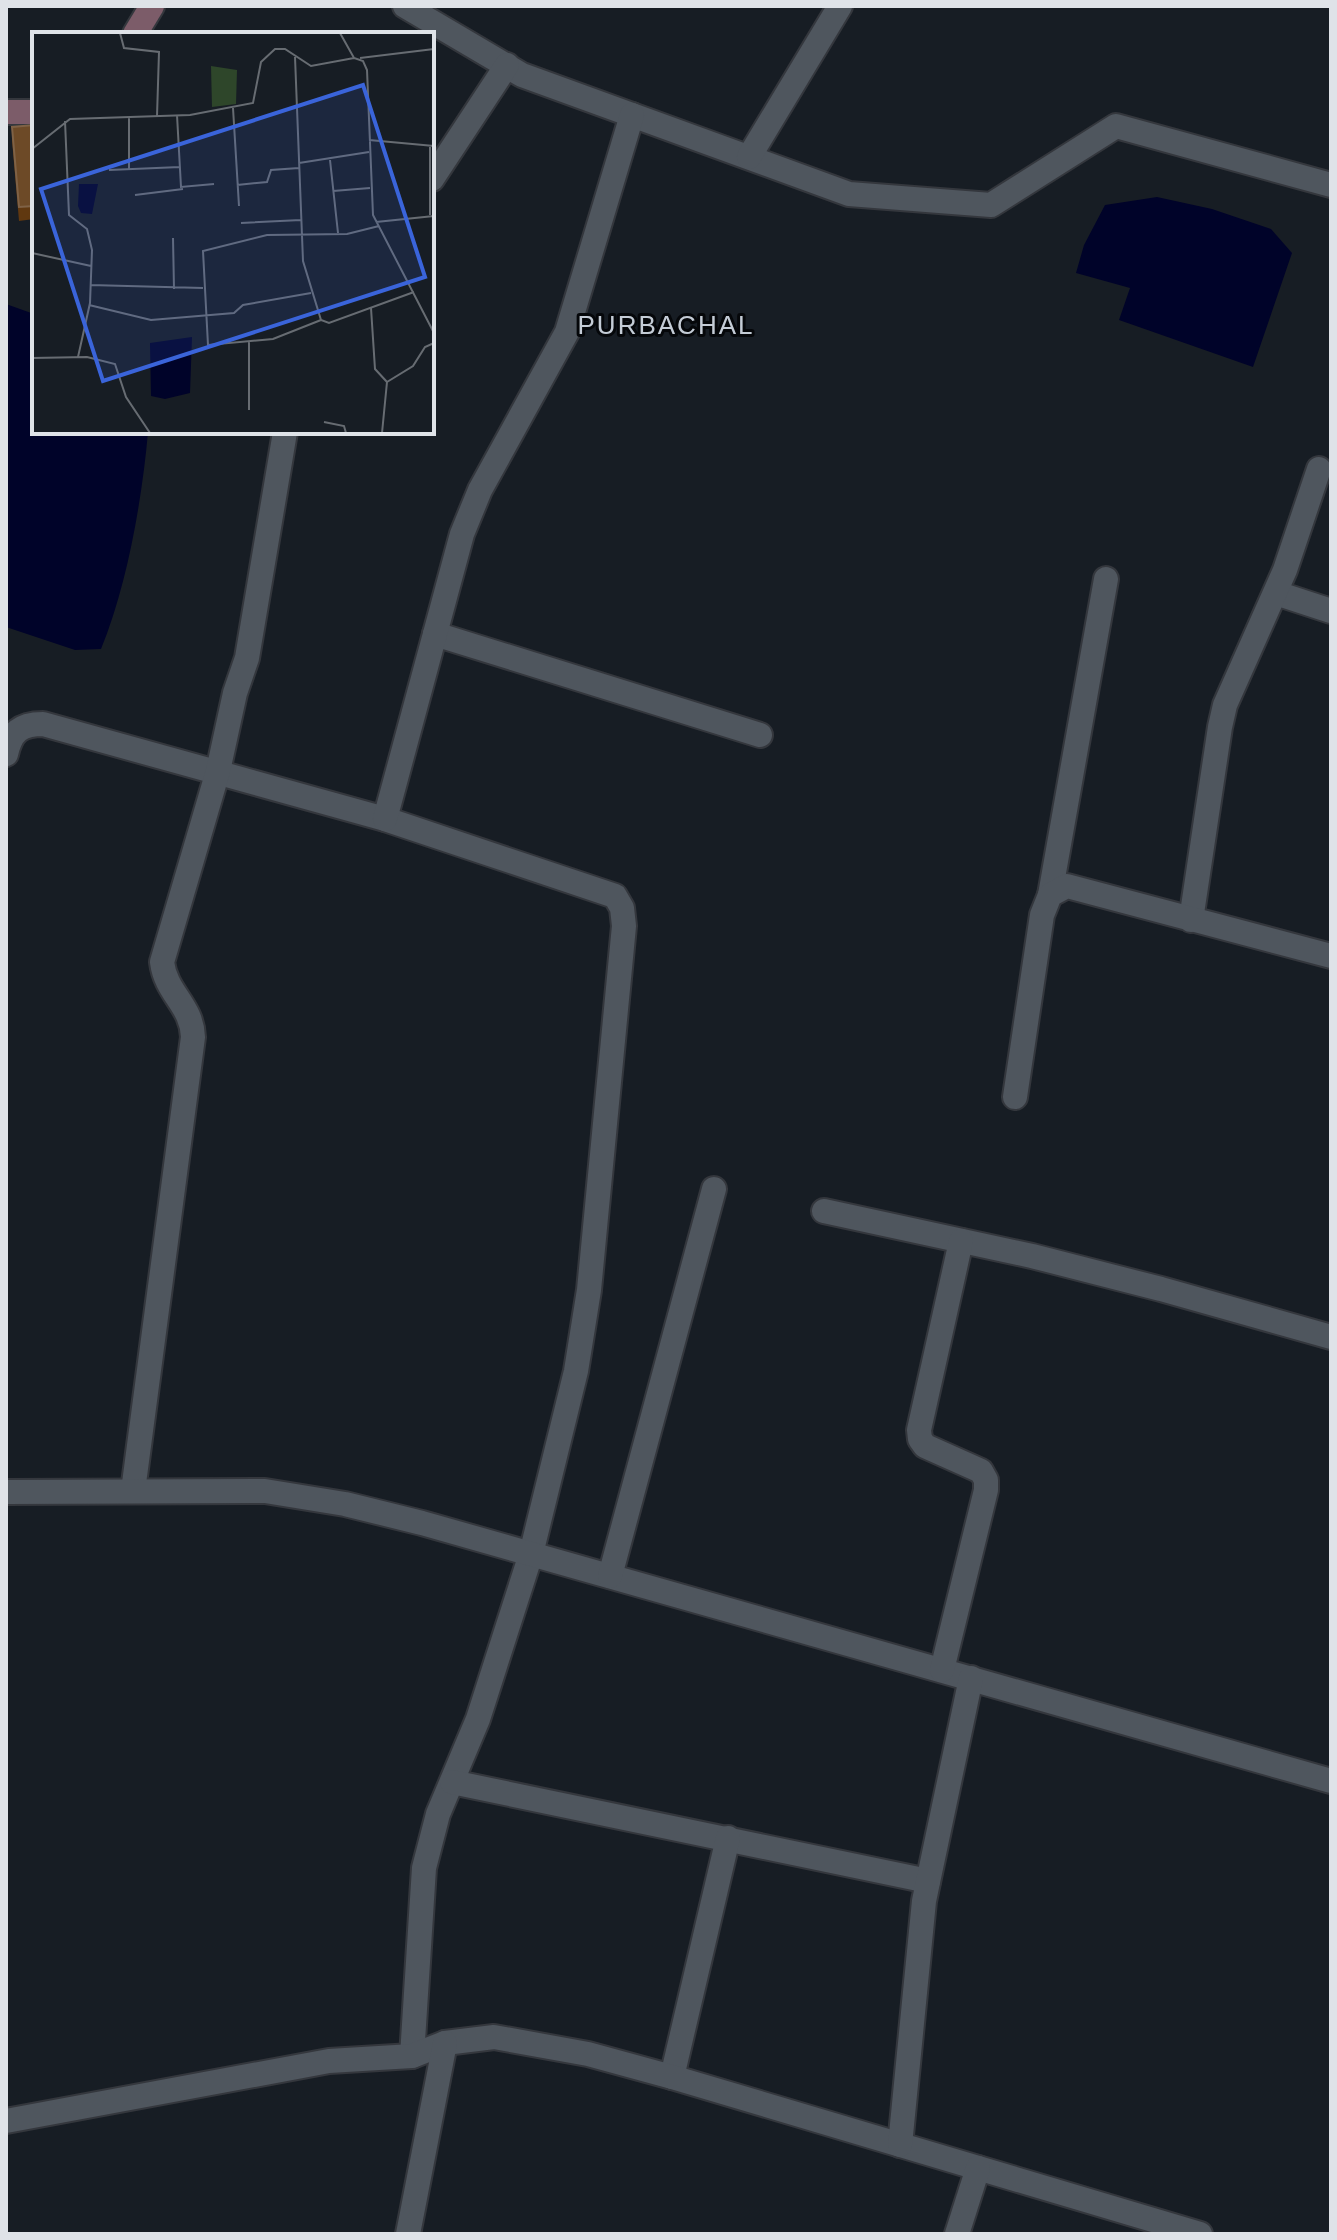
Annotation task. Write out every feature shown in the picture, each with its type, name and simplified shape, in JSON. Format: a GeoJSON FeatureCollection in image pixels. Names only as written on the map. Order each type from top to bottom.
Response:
{"type":"FeatureCollection","features":[{"type":"Feature","properties":{"kind":"main road"},"geometry":{"type":"LineString","coordinates":[[136,32],[152,6]]}},
{"type":"Feature","properties":{"kind":"main road"},"geometry":{"type":"LineString","coordinates":[[6,112],[32,112]]}},
{"type":"Feature","properties":{"kind":"street"},"geometry":{"type":"LineString","coordinates":[[405,6],[522,75],[849,194],[991,205],[1116,126],[1331,185]]}},
{"type":"Feature","properties":{"kind":"street"},"geometry":{"type":"LineString","coordinates":[[749,157],[840,6]]}},
{"type":"Feature","properties":{"kind":"street"},"geometry":{"type":"LineString","coordinates":[[434,176],[507,65]]}},
{"type":"Feature","properties":{"kind":"street"},"geometry":{"type":"LineString","coordinates":[[385,819],[462,534],[480,490],[567,332],[632,115]]}},
{"type":"Feature","properties":{"kind":"street"},"geometry":{"type":"LineString","coordinates":[[133,1491],[193,1037],[189,1014],[167,984],[162,962],[218,771],[235,693],[247,658],[285,434]]}},
{"type":"Feature","properties":{"kind":"street"},"geometry":{"type":"LineString","coordinates":[[1191,920],[1220,727],[1233,687],[1276,593],[1319,469]]}},
{"type":"Feature","properties":{"kind":"street"},"geometry":{"type":"LineString","coordinates":[[1015,1097],[1042,915],[1050,895],[1106,579]]}},
{"type":"Feature","properties":{"kind":"street"},"geometry":{"type":"LineString","coordinates":[[1276,593],[1331,611]]}},
{"type":"Feature","properties":{"kind":"street"},"geometry":{"type":"LineString","coordinates":[[435,634],[760,735]]}},
{"type":"Feature","properties":{"kind":"street"},"geometry":{"type":"LineString","coordinates":[[6,754],[15,731],[26,724],[43,724],[385,819],[615,896],[622,908],[624,926],[589,1290],[576,1371],[531,1554],[478,1719],[430,1838],[424,1868],[412,2056]]}},
{"type":"Feature","properties":{"kind":"street"},"geometry":{"type":"LineString","coordinates":[[1050,895],[1067,886],[1331,956]]}},
{"type":"Feature","properties":{"kind":"street"},"geometry":{"type":"LineString","coordinates":[[610,1576],[714,1189]]}},
{"type":"Feature","properties":{"kind":"street"},"geometry":{"type":"LineString","coordinates":[[824,1211],[1161,1289],[1331,1337]]}},
{"type":"Feature","properties":{"kind":"street"},"geometry":{"type":"LineString","coordinates":[[942,1670],[986,1490],[986,1480],[981,1471],[925,1446],[919,1430],[961,1241]]}},
{"type":"Feature","properties":{"kind":"street"},"geometry":{"type":"LineString","coordinates":[[6,1492],[265,1491],[345,1504],[1331,1781]]}},
{"type":"Feature","properties":{"kind":"street"},"geometry":{"type":"LineString","coordinates":[[900,2145],[928,1881],[971,1678]]}},
{"type":"Feature","properties":{"kind":"street"},"geometry":{"type":"LineString","coordinates":[[452,1782],[928,1881]]}},
{"type":"Feature","properties":{"kind":"street"},"geometry":{"type":"LineString","coordinates":[[672,2077],[728,1838]]}},
{"type":"Feature","properties":{"kind":"street"},"geometry":{"type":"LineString","coordinates":[[6,2121],[329,2061],[412,2056],[445,2043],[494,2037],[588,2054],[672,2077],[1200,2234]]}},
{"type":"Feature","properties":{"kind":"street"},"geometry":{"type":"LineString","coordinates":[[408,2234],[445,2043]]}},
{"type":"Feature","properties":{"kind":"street"},"geometry":{"type":"LineString","coordinates":[[957,2234],[978,2168]]}},
{"type":"Feature","properties":{"kind":"water"},"geometry":{"type":"Polygon","coordinates":[[[1157,197],[1212,209],[1271,229],[1292,253],[1253,367],[1119,320],[1130,288],[1076,273],[1084,245],[1105,205],[1157,197]]]}},
{"type":"Feature","properties":{"kind":"water"},"geometry":{"type":"Polygon","coordinates":[[[6,304],[32,313],[32,434],[148,434],[132,542],[101,649],[75,650],[6,627],[6,304]]]}},
{"type":"Feature","properties":{"kind":"building"},"geometry":{"type":"Polygon","coordinates":[[[32,125],[32,206],[19,207],[12,127],[32,125]]]}},
{"type":"Feature","properties":{"kind":"district","name":"PURBACHAL"},"geometry":{"type":"Point","coordinates":[666,325]}}]}
